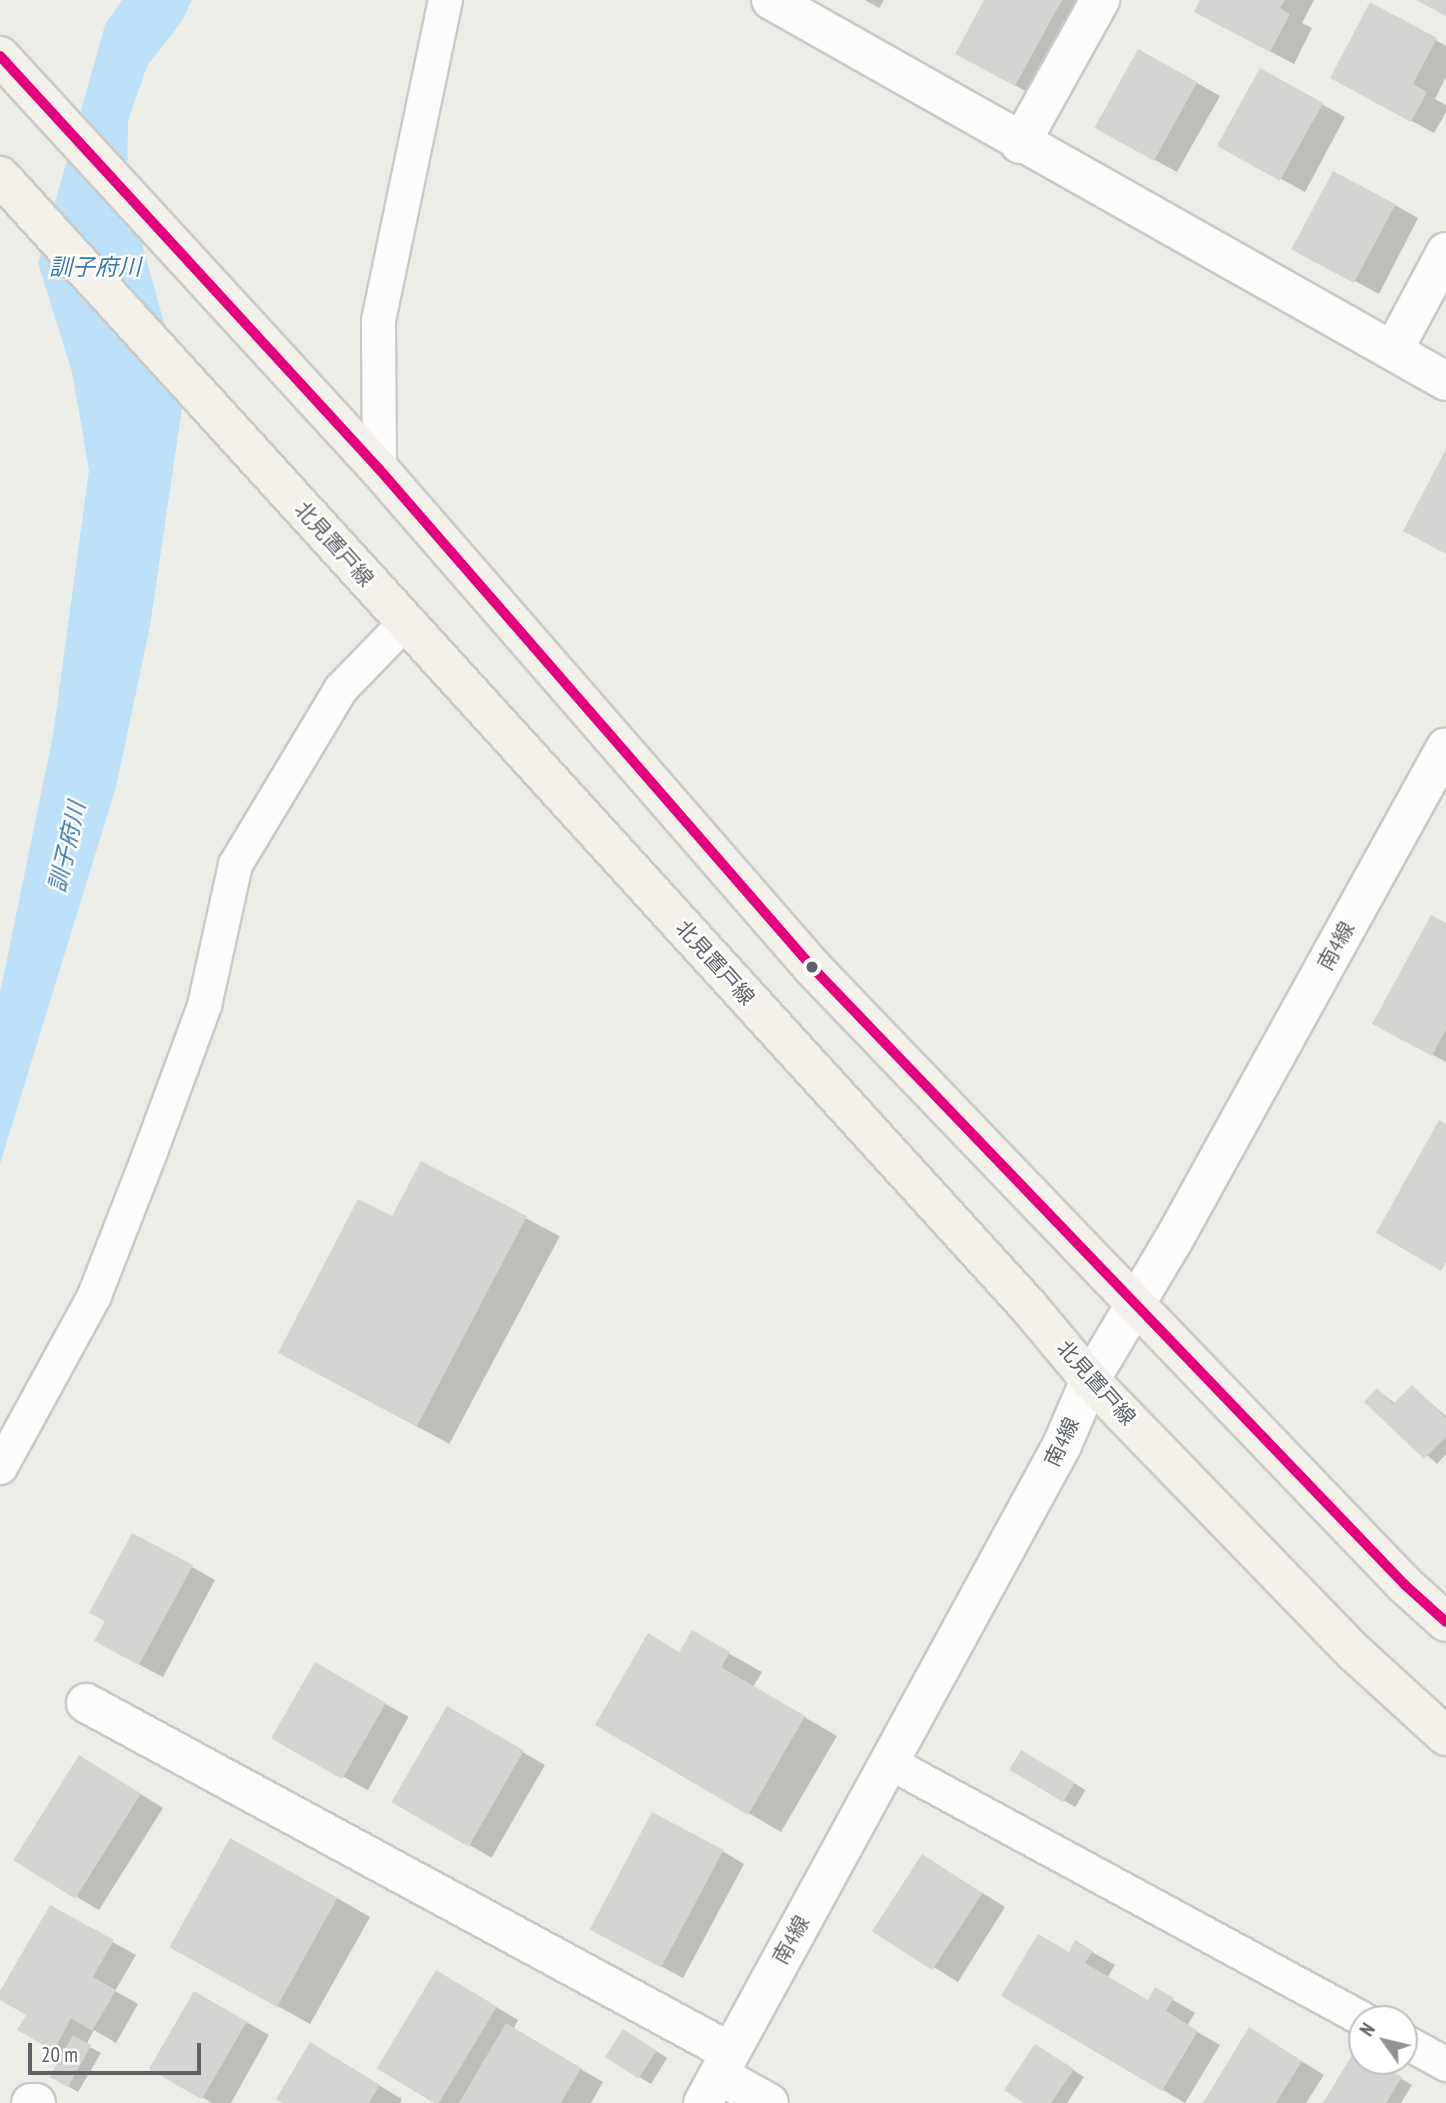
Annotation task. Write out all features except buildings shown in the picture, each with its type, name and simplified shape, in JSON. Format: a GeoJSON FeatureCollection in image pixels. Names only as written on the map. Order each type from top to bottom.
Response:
{"type":"FeatureCollection","features":[{"type":"Feature","properties":{"kind":"main road"},"geometry":{"type":"LineString","coordinates":[[0,56],[379,469],[812,967],[1405,1585],[1446,1622]]}},
{"type":"Feature","properties":{"kind":"main road","name":"北見置戸線"},"geometry":{"type":"LineString","coordinates":[[0,176],[1029,1307],[1090,1380],[1355,1653],[1446,1736]]}},
{"type":"Feature","properties":{"kind":"street"},"geometry":{"type":"LineString","coordinates":[[771,0],[1020,144],[1394,349],[1446,381]]}},
{"type":"Feature","properties":{"kind":"street"},"geometry":{"type":"LineString","coordinates":[[1020,144],[1100,0]]}},
{"type":"Feature","properties":{"kind":"street"},"geometry":{"type":"LineString","coordinates":[[1394,349],[1446,253]]}},
{"type":"Feature","properties":{"kind":"street","name":"南4線"},"geometry":{"type":"LineString","coordinates":[[717,2077],[1062,1445],[1090,1380],[1135,1306],[1446,747]]}},
{"type":"Feature","properties":{"kind":"street"},"geometry":{"type":"LineString","coordinates":[[86,1703],[717,2077],[769,2103]]}},
{"type":"Feature","properties":{"kind":"lane"},"geometry":{"type":"LineString","coordinates":[[379,469],[378,320],[445,0]]}},
{"type":"Feature","properties":{"kind":"lane"},"geometry":{"type":"LineString","coordinates":[[0,1467],[94,1295],[149,1154],[204,1005],[235,864],[340,689],[405,622]]}},
{"type":"Feature","properties":{"kind":"lane"},"geometry":{"type":"LineString","coordinates":[[889,1762],[1348,2011]]}},
{"type":"Feature","properties":{"kind":"lane"},"geometry":{"type":"LineString","coordinates":[[1418,2049],[1446,2064]]}},
{"type":"Feature","properties":{"kind":"water","name":"訓子府川"},"geometry":{"type":"Polygon","coordinates":[[[122,0],[192,0],[182,21],[147,66],[128,121],[127,189],[184,395],[150,626],[116,787],[0,1164],[0,993],[53,735],[89,470],[72,372],[38,263],[105,25],[122,0]]]}},
{"type":"Feature","properties":{"kind":"transit line"},"geometry":{"type":"LineString","coordinates":[[0,56],[379,469],[812,967],[1405,1585],[1446,1622]]}}]}
